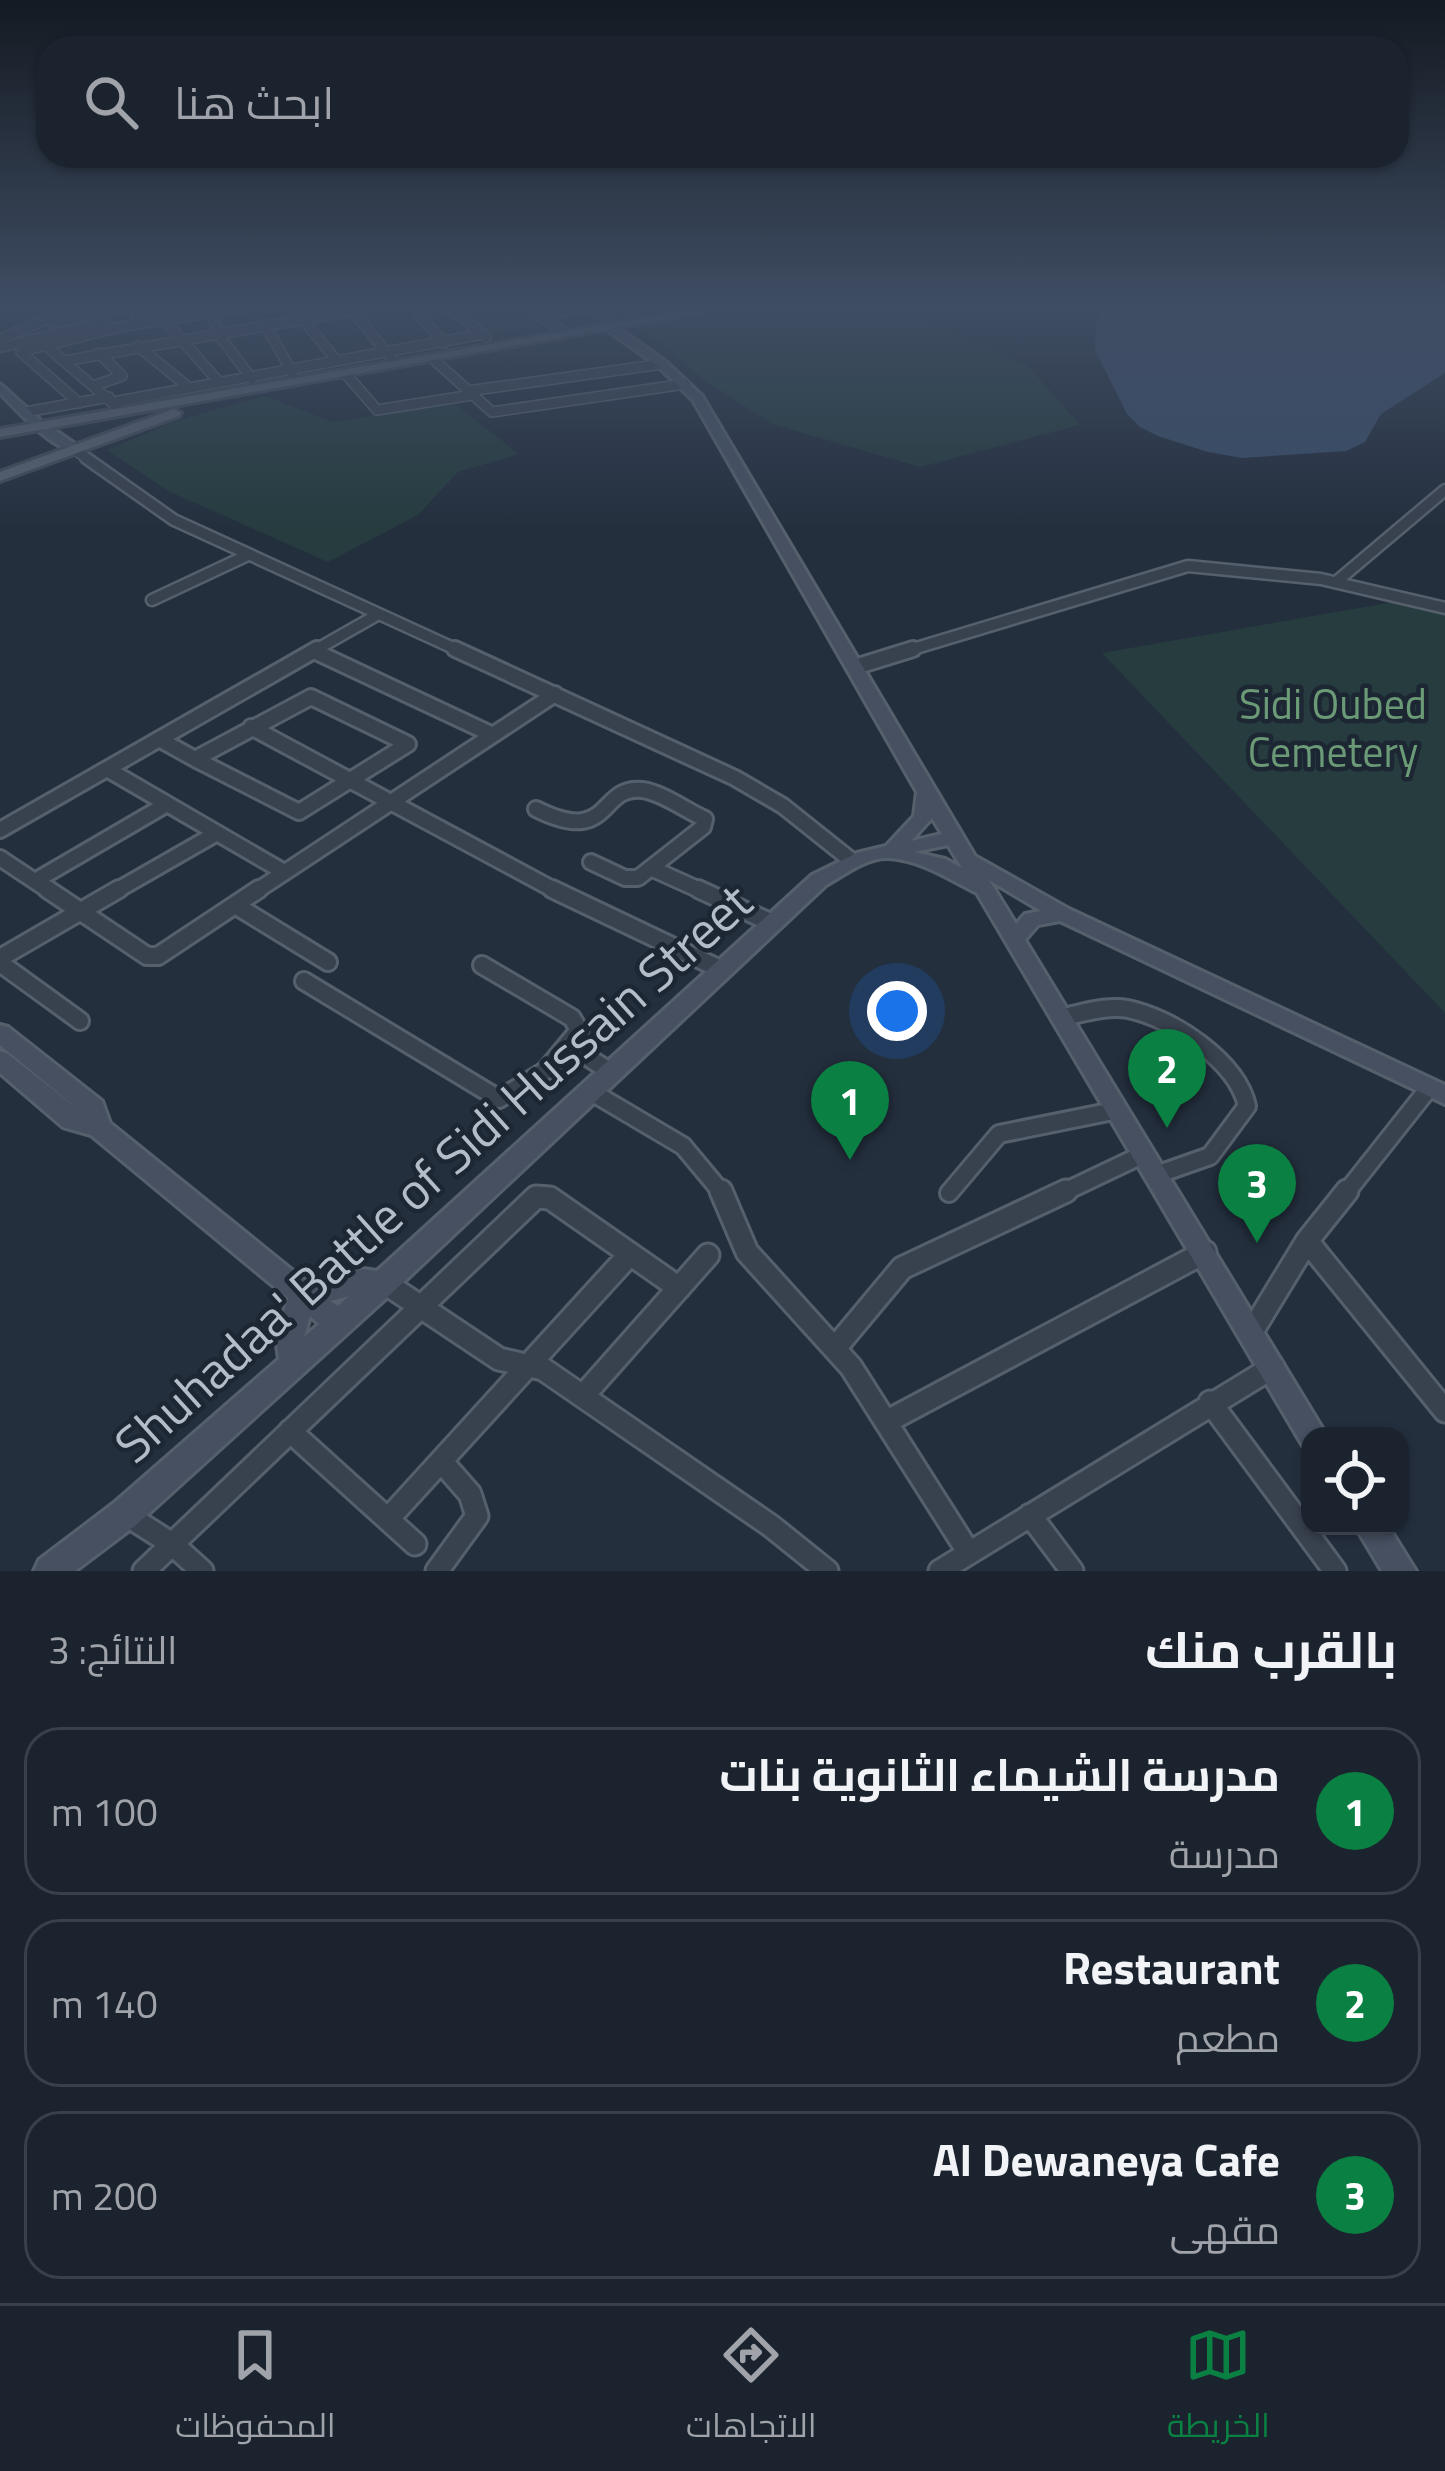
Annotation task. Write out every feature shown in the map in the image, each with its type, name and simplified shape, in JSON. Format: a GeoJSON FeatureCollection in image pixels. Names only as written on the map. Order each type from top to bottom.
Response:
{"type":"FeatureCollection","features":[{"type":"Feature","properties":{"kind":"main road"},"geometry":{"type":"LineString","coordinates":[[0,475],[267,381]]}},
{"type":"Feature","properties":{"kind":"main road"},"geometry":{"type":"LineString","coordinates":[[32,422],[271,381]]}},
{"type":"Feature","properties":{"kind":"main road"},"geometry":{"type":"LineString","coordinates":[[682,381],[698,398],[926,792],[1308,1427]]}},
{"type":"Feature","properties":{"kind":"main road"},"geometry":{"type":"LineString","coordinates":[[0,431],[113,403],[258,384]]}},
{"type":"Feature","properties":{"kind":"main road"},"geometry":{"type":"LineString","coordinates":[[72,449],[258,384]]}},
{"type":"Feature","properties":{"kind":"main road"},"geometry":{"type":"LineString","coordinates":[[1,397],[72,449]]}},
{"type":"Feature","properties":{"kind":"main road"},"geometry":{"type":"LineString","coordinates":[[926,792],[923,818],[891,852],[950,868],[990,895]]}},
{"type":"Feature","properties":{"kind":"main road"},"geometry":{"type":"LineString","coordinates":[[961,847],[1063,914],[1437,1091]]}},
{"type":"Feature","properties":{"kind":"main road","name":"Shuhadaa' Battle of Sidi Hussain Street"},"geometry":{"type":"LineString","coordinates":[[50,1571],[124,1514],[339,1324],[819,880],[852,861],[891,852],[961,847]]}},
{"type":"Feature","properties":{"kind":"main road"},"geometry":{"type":"LineString","coordinates":[[1016,937],[1032,919],[1063,914]]}},
{"type":"Feature","properties":{"kind":"main road"},"geometry":{"type":"LineString","coordinates":[[0,1033],[94,1107],[98,1128]]}},
{"type":"Feature","properties":{"kind":"main road"},"geometry":{"type":"LineString","coordinates":[[0,1060],[71,1120],[98,1128],[339,1324]]}},
{"type":"Feature","properties":{"kind":"main road"},"geometry":{"type":"LineString","coordinates":[[302,1296],[363,1281],[385,1282]]}},
{"type":"Feature","properties":{"kind":"main road"},"geometry":{"type":"LineString","coordinates":[[294,1364],[290,1337],[302,1296]]}},
{"type":"Feature","properties":{"kind":"main road"},"geometry":{"type":"LineString","coordinates":[[1376,1535],[1400,1571]]}},
{"type":"Feature","properties":{"kind":"street"},"geometry":{"type":"LineString","coordinates":[[53,381],[79,403]]}},
{"type":"Feature","properties":{"kind":"street"},"geometry":{"type":"LineString","coordinates":[[91,381],[113,403]]}},
{"type":"Feature","properties":{"kind":"street"},"geometry":{"type":"LineString","coordinates":[[96,385],[107,381]]}},
{"type":"Feature","properties":{"kind":"street"},"geometry":{"type":"LineString","coordinates":[[180,381],[188,387]]}},
{"type":"Feature","properties":{"kind":"street"},"geometry":{"type":"LineString","coordinates":[[32,422],[79,403],[113,403],[216,381]]}},
{"type":"Feature","properties":{"kind":"street"},"geometry":{"type":"LineString","coordinates":[[222,381],[258,384]]}},
{"type":"Feature","properties":{"kind":"street"},"geometry":{"type":"LineString","coordinates":[[353,381],[377,410],[547,381]]}},
{"type":"Feature","properties":{"kind":"street"},"geometry":{"type":"LineString","coordinates":[[457,381],[487,411],[502,412],[685,384]]}},
{"type":"Feature","properties":{"kind":"street"},"geometry":{"type":"LineString","coordinates":[[72,449],[152,508],[248,556],[753,788],[812,827],[852,861]]}},
{"type":"Feature","properties":{"kind":"street"},"geometry":{"type":"LineString","coordinates":[[1336,582],[1440,502],[1445,490]]}},
{"type":"Feature","properties":{"kind":"street"},"geometry":{"type":"LineString","coordinates":[[152,600],[248,556]]}},
{"type":"Feature","properties":{"kind":"street"},"geometry":{"type":"LineString","coordinates":[[855,667],[1187,566],[1225,566],[1336,582],[1445,608]]}},
{"type":"Feature","properties":{"kind":"street"},"geometry":{"type":"LineString","coordinates":[[0,830],[377,615]]}},
{"type":"Feature","properties":{"kind":"street"},"geometry":{"type":"LineString","coordinates":[[314,651],[493,735]]}},
{"type":"Feature","properties":{"kind":"street"},"geometry":{"type":"LineString","coordinates":[[0,858],[154,957],[555,694]]}},
{"type":"Feature","properties":{"kind":"street"},"geometry":{"type":"LineString","coordinates":[[159,740],[294,812],[307,810],[405,750],[407,742],[314,697],[195,759]]}},
{"type":"Feature","properties":{"kind":"street"},"geometry":{"type":"LineString","coordinates":[[251,728],[472,843],[497,863],[722,970]]}},
{"type":"Feature","properties":{"kind":"street"},"geometry":{"type":"LineString","coordinates":[[107,769],[284,872]]}},
{"type":"Feature","properties":{"kind":"street"},"geometry":{"type":"LineString","coordinates":[[536,809],[564,824],[581,824],[627,793],[642,790],[704,816],[704,827],[653,869],[629,879],[591,862]]}},
{"type":"Feature","properties":{"kind":"street"},"geometry":{"type":"LineString","coordinates":[[35,880],[167,804]]}},
{"type":"Feature","properties":{"kind":"street"},"geometry":{"type":"LineString","coordinates":[[80,1021],[0,961],[217,833]]}},
{"type":"Feature","properties":{"kind":"street"},"geometry":{"type":"LineString","coordinates":[[653,869],[772,923]]}},
{"type":"Feature","properties":{"kind":"street"},"geometry":{"type":"LineString","coordinates":[[235,905],[328,962]]}},
{"type":"Feature","properties":{"kind":"street"},"geometry":{"type":"LineString","coordinates":[[304,981],[492,1098],[512,1095],[570,1046],[579,1035],[576,1021],[482,965]]}},
{"type":"Feature","properties":{"kind":"street"},"geometry":{"type":"LineString","coordinates":[[1063,1017],[1113,1008],[1138,1012],[1196,1044],[1246,1091],[1247,1106],[1215,1152],[1156,1175]]}},
{"type":"Feature","properties":{"kind":"street"},"geometry":{"type":"LineString","coordinates":[[570,1046],[611,1072]]}},
{"type":"Feature","properties":{"kind":"street"},"geometry":{"type":"LineString","coordinates":[[590,1091],[696,1156],[716,1180],[738,1236],[758,1268],[836,1347],[969,1553]]}},
{"type":"Feature","properties":{"kind":"street"},"geometry":{"type":"LineString","coordinates":[[1251,1333],[1307,1240],[1437,1091]]}},
{"type":"Feature","properties":{"kind":"street"},"geometry":{"type":"LineString","coordinates":[[949,1193],[999,1134],[1118,1110]]}},
{"type":"Feature","properties":{"kind":"street"},"geometry":{"type":"LineString","coordinates":[[836,1347],[902,1268],[1144,1154]]}},
{"type":"Feature","properties":{"kind":"street"},"geometry":{"type":"LineString","coordinates":[[144,1571],[536,1197],[550,1198],[679,1288]]}},
{"type":"Feature","properties":{"kind":"street"},"geometry":{"type":"LineString","coordinates":[[1307,1240],[1445,1411]]}},
{"type":"Feature","properties":{"kind":"street"},"geometry":{"type":"LineString","coordinates":[[886,1422],[1205,1251]]}},
{"type":"Feature","properties":{"kind":"street"},"geometry":{"type":"LineString","coordinates":[[388,1519],[630,1254]]}},
{"type":"Feature","properties":{"kind":"street"},"geometry":{"type":"LineString","coordinates":[[583,1396],[709,1255]]}},
{"type":"Feature","properties":{"kind":"street"},"geometry":{"type":"LineString","coordinates":[[385,1282],[499,1358],[529,1364],[583,1396],[827,1571]]}},
{"type":"Feature","properties":{"kind":"street"},"geometry":{"type":"LineString","coordinates":[[940,1571],[1273,1367]]}},
{"type":"Feature","properties":{"kind":"street"},"geometry":{"type":"LineString","coordinates":[[1210,1402],[1335,1571]]}},
{"type":"Feature","properties":{"kind":"street"},"geometry":{"type":"LineString","coordinates":[[290,1431],[415,1544]]}},
{"type":"Feature","properties":{"kind":"street"},"geometry":{"type":"LineString","coordinates":[[436,1571],[469,1534],[479,1511],[475,1494],[441,1461]]}},
{"type":"Feature","properties":{"kind":"street"},"geometry":{"type":"LineString","coordinates":[[124,1514],[172,1544],[202,1571]]}},
{"type":"Feature","properties":{"kind":"street"},"geometry":{"type":"LineString","coordinates":[[1030,1515],[1072,1571]]}},
{"type":"Feature","properties":{"kind":"green space"},"geometry":{"type":"Polygon","coordinates":[[[1041,381],[1080,425],[920,467],[772,424],[707,382],[1041,381]]]}},
{"type":"Feature","properties":{"kind":"green space"},"geometry":{"type":"Polygon","coordinates":[[[265,396],[333,422],[452,402],[519,454],[458,472],[418,515],[328,562],[168,491],[107,450],[175,421],[265,396]]]}},
{"type":"Feature","properties":{"kind":"green space","name":"Sidi Oubed Cemetery"},"geometry":{"type":"Polygon","coordinates":[[[1399,601],[1445,610],[1445,1013],[1102,653],[1399,601]]]}},
{"type":"Feature","properties":{"kind":"water"},"geometry":{"type":"Polygon","coordinates":[[[1111,381],[1432,381],[1381,414],[1365,442],[1346,451],[1242,458],[1158,436],[1127,414],[1111,381]]]}},
{"type":"Feature","properties":{"kind":"place","name":"Restaurant"},"geometry":{"type":"Point","coordinates":[1167,1128]}},
{"type":"Feature","properties":{"kind":"place","name":"مدرسة الشيماء الثانوية بنات"},"geometry":{"type":"Point","coordinates":[850,1160]}},
{"type":"Feature","properties":{"kind":"place","name":"Al Dewaneya Cafe"},"geometry":{"type":"Point","coordinates":[1257,1243]}}]}
